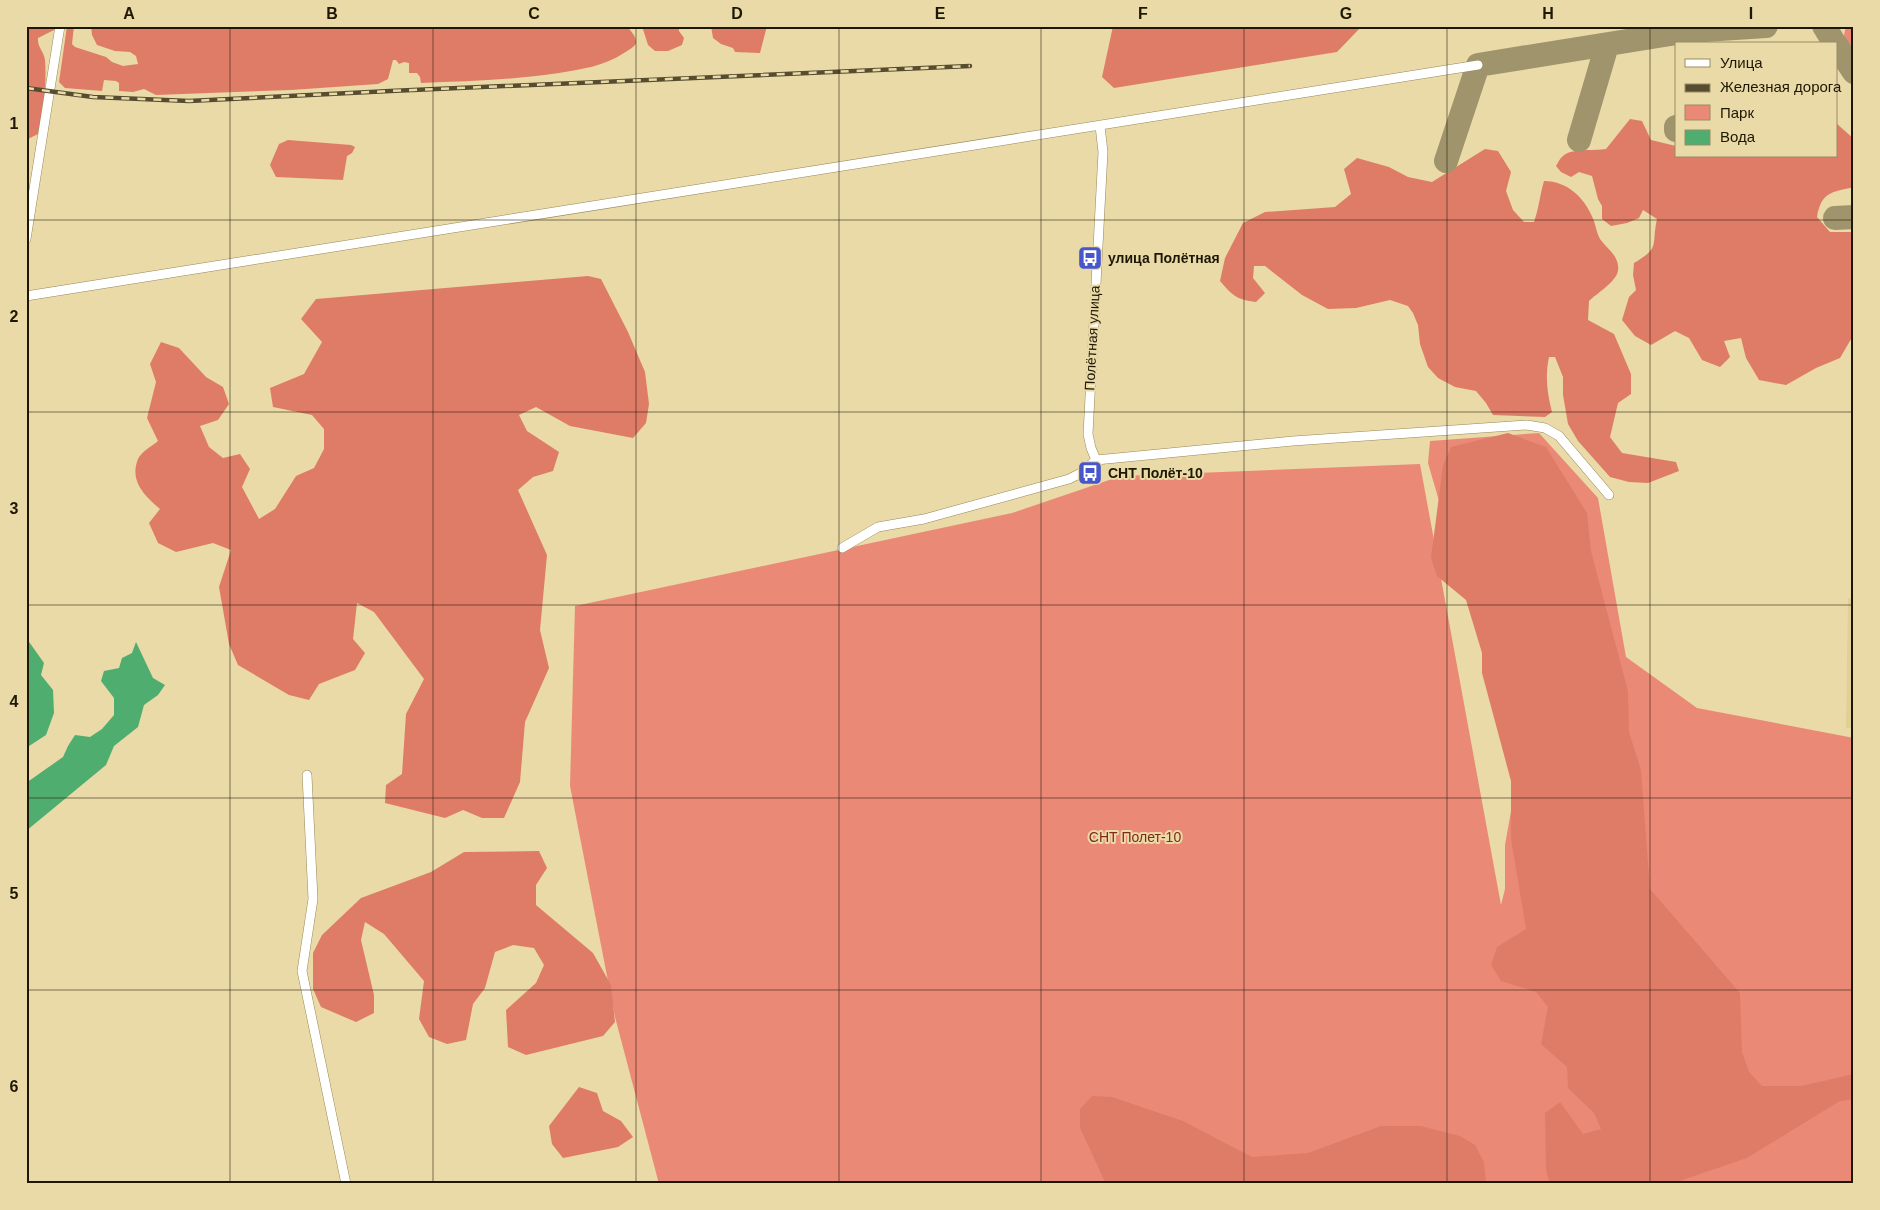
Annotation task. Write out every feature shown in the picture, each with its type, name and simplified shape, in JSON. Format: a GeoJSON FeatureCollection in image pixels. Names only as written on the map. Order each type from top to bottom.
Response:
{"type":"FeatureCollection","features":[{"type":"Feature","properties":{"kind":"street"},"geometry":{"type":"LineString","coordinates":[[26,239],[60,26]]}},
{"type":"Feature","properties":{"kind":"street"},"geometry":{"type":"LineString","coordinates":[[26,296],[1478,65]]}},
{"type":"Feature","properties":{"kind":"street","name":"Полётная улица"},"geometry":{"type":"LineString","coordinates":[[1096,460],[1088,434],[1103,152],[1100,126]]}},
{"type":"Feature","properties":{"kind":"street"},"geometry":{"type":"LineString","coordinates":[[842,548],[878,528],[924,519],[1069,479],[1096,460],[1293,441],[1527,425],[1545,428],[1560,436],[1609,495]]}},
{"type":"Feature","properties":{"kind":"street"},"geometry":{"type":"LineString","coordinates":[[307,775],[313,899],[302,971],[346,1184]]}},
{"type":"Feature","properties":{"kind":"shaded area"},"geometry":{"type":"Polygon","coordinates":[[[26,26],[57,26],[56,29],[38,38],[45,60],[44,97],[38,134],[26,140],[26,26]]]}},
{"type":"Feature","properties":{"kind":"shaded area"},"geometry":{"type":"Polygon","coordinates":[[[67,26],[74,26],[72,44],[75,47],[106,57],[112,62],[123,66],[138,64],[136,56],[130,52],[115,51],[97,45],[92,35],[91,26],[627,26],[634,36],[636,43],[624,53],[601,64],[568,72],[524,77],[421,83],[417,73],[409,73],[409,63],[399,64],[396,60],[393,60],[388,79],[378,84],[291,90],[156,95],[144,89],[133,92],[119,91],[119,83],[104,80],[102,91],[65,88],[59,82],[67,26]]]}},
{"type":"Feature","properties":{"kind":"shaded area"},"geometry":{"type":"Polygon","coordinates":[[[642,26],[679,26],[679,31],[684,38],[682,45],[668,51],[655,51],[648,45],[642,26]]]}},
{"type":"Feature","properties":{"kind":"shaded area"},"geometry":{"type":"Polygon","coordinates":[[[711,26],[767,26],[760,53],[735,52],[733,48],[721,44],[713,38],[711,26]]]}},
{"type":"Feature","properties":{"kind":"shaded area"},"geometry":{"type":"Polygon","coordinates":[[[1113,26],[1362,26],[1337,52],[1114,88],[1102,77],[1113,26]]]}},
{"type":"Feature","properties":{"kind":"shaded area"},"geometry":{"type":"Polygon","coordinates":[[[1630,119],[1642,121],[1651,140],[1675,146],[1675,158],[1838,158],[1838,125],[1854,139],[1854,187],[1829,194],[1821,202],[1817,217],[1830,232],[1854,232],[1854,334],[1840,358],[1816,368],[1786,385],[1759,380],[1746,358],[1741,338],[1724,341],[1730,357],[1720,367],[1702,360],[1689,338],[1675,331],[1651,345],[1635,336],[1622,320],[1629,297],[1636,290],[1633,275],[1634,263],[1652,249],[1657,219],[1643,210],[1639,218],[1627,223],[1611,226],[1602,219],[1602,206],[1598,199],[1592,176],[1579,172],[1571,177],[1561,172],[1556,166],[1567,153],[1606,149],[1630,119]]]}},
{"type":"Feature","properties":{"kind":"shaded area"},"geometry":{"type":"Polygon","coordinates":[[[288,140],[351,145],[355,147],[352,153],[347,156],[343,180],[276,177],[270,165],[279,144],[288,140]]]}},
{"type":"Feature","properties":{"kind":"shaded area"},"geometry":{"type":"Polygon","coordinates":[[[1485,149],[1498,151],[1511,172],[1506,191],[1513,210],[1524,222],[1534,222],[1544,181],[1561,184],[1568,188],[1581,199],[1591,213],[1600,239],[1617,261],[1618,271],[1614,279],[1589,301],[1588,320],[1614,334],[1631,374],[1631,394],[1618,403],[1610,437],[1622,453],[1676,462],[1679,471],[1648,483],[1629,482],[1610,477],[1578,441],[1568,424],[1563,395],[1563,377],[1555,357],[1549,357],[1547,371],[1552,412],[1545,417],[1493,415],[1476,391],[1455,387],[1438,378],[1428,367],[1420,344],[1418,325],[1408,306],[1390,300],[1356,308],[1328,309],[1302,295],[1265,266],[1254,266],[1253,278],[1265,293],[1256,302],[1235,296],[1220,281],[1225,258],[1243,223],[1265,212],[1335,207],[1351,194],[1344,169],[1357,158],[1389,167],[1408,177],[1432,182],[1485,149]]]}},
{"type":"Feature","properties":{"kind":"shaded area"},"geometry":{"type":"Polygon","coordinates":[[[588,276],[601,279],[628,332],[645,372],[649,404],[646,423],[633,438],[570,426],[536,407],[519,415],[527,431],[559,452],[553,471],[533,477],[518,490],[547,555],[540,630],[549,668],[525,722],[520,782],[504,818],[482,818],[463,810],[445,818],[385,803],[386,785],[402,774],[406,714],[424,679],[374,612],[357,603],[353,639],[365,653],[355,670],[319,684],[309,700],[289,695],[238,665],[229,644],[219,587],[231,550],[213,543],[176,552],[158,543],[149,523],[160,509],[140,487],[137,481],[136,467],[139,456],[158,441],[147,418],[156,382],[150,364],[161,342],[179,348],[206,377],[223,387],[229,404],[218,420],[200,426],[209,447],[223,458],[240,454],[250,469],[242,487],[259,519],[275,509],[296,476],[314,468],[324,449],[324,429],[312,415],[273,407],[270,388],[304,374],[322,342],[301,319],[316,299],[588,276]]]}},
{"type":"Feature","properties":{"kind":"shaded area"},"geometry":{"type":"Polygon","coordinates":[[[1508,433],[1546,447],[1587,513],[1591,551],[1628,691],[1629,732],[1641,770],[1650,889],[1740,993],[1742,1052],[1749,1072],[1762,1086],[1801,1086],[1854,1074],[1854,1099],[1840,1101],[1747,1158],[1671,1184],[1550,1184],[1546,1170],[1545,1113],[1560,1102],[1583,1134],[1601,1129],[1594,1113],[1568,1088],[1567,1067],[1541,1044],[1548,1007],[1536,992],[1501,981],[1491,965],[1497,947],[1526,929],[1511,839],[1511,781],[1482,673],[1482,653],[1466,600],[1437,576],[1431,558],[1443,465],[1451,447],[1508,433]]]}},
{"type":"Feature","properties":{"kind":"shaded area"},"geometry":{"type":"Polygon","coordinates":[[[1848,598],[1854,599],[1854,728],[1846,728],[1848,598]]]}},
{"type":"Feature","properties":{"kind":"shaded area"},"geometry":{"type":"Polygon","coordinates":[[[539,851],[547,868],[536,885],[536,905],[593,953],[611,985],[615,1022],[603,1036],[526,1055],[508,1047],[506,1010],[536,983],[544,965],[534,948],[513,945],[495,952],[485,988],[473,1004],[466,1040],[447,1044],[429,1037],[419,1019],[424,981],[384,934],[365,922],[361,940],[374,995],[374,1013],[356,1022],[321,1007],[313,989],[313,953],[322,935],[361,898],[431,872],[464,852],[539,851]]]}},
{"type":"Feature","properties":{"kind":"shaded area"},"geometry":{"type":"Polygon","coordinates":[[[579,1087],[597,1093],[603,1111],[621,1121],[633,1137],[618,1147],[563,1158],[552,1144],[549,1126],[579,1087]]]}},
{"type":"Feature","properties":{"kind":"shaded area"},"geometry":{"type":"Polygon","coordinates":[[[1092,1096],[1112,1097],[1183,1121],[1252,1157],[1308,1153],[1381,1126],[1421,1126],[1460,1136],[1475,1145],[1484,1162],[1486,1184],[1106,1184],[1080,1128],[1080,1109],[1092,1096]]]}},
{"type":"Feature","properties":{"kind":"green space"},"geometry":{"type":"Polygon","coordinates":[[[1846,26],[1854,26],[1854,61],[1842,44],[1846,26]]]}},
{"type":"Feature","properties":{"kind":"green space","name":"СНТ Полет-10"},"geometry":{"type":"Polygon","coordinates":[[[1539,433],[1598,498],[1626,657],[1697,708],[1854,738],[1854,1184],[659,1184],[615,1017],[570,786],[575,606],[1012,513],[1121,476],[1420,464],[1501,905],[1505,889],[1505,845],[1516,783],[1496,664],[1455,556],[1428,463],[1430,441],[1539,433]]]}},
{"type":"Feature","properties":{"kind":"water"},"geometry":{"type":"Polygon","coordinates":[[[26,635],[44,663],[41,675],[53,690],[54,713],[46,735],[26,748],[26,635]]]}},
{"type":"Feature","properties":{"kind":"water"},"geometry":{"type":"Polygon","coordinates":[[[136,642],[153,678],[165,685],[158,695],[144,705],[138,727],[114,746],[106,765],[26,831],[26,783],[63,757],[75,735],[90,737],[102,729],[114,715],[114,698],[101,681],[104,671],[119,668],[122,658],[132,653],[136,642]]]}},
{"type":"Feature","properties":{"kind":"taxiway"},"geometry":{"type":"LineString","coordinates":[[1446,161],[1478,65],[1689,31],[1766,26]]}},
{"type":"Feature","properties":{"kind":"taxiway"},"geometry":{"type":"LineString","coordinates":[[1824,26],[1834,42]]}},
{"type":"Feature","properties":{"kind":"taxiway"},"geometry":{"type":"LineString","coordinates":[[1579,140],[1607,45]]}},
{"type":"Feature","properties":{"kind":"taxiway"},"geometry":{"type":"LineString","coordinates":[[1838,48],[1854,72]]}},
{"type":"Feature","properties":{"kind":"taxiway"},"geometry":{"type":"LineString","coordinates":[[1835,218],[1854,217]]}},
{"type":"Feature","properties":{"kind":"railway"},"geometry":{"type":"LineString","coordinates":[[26,88],[93,97],[189,101],[970,66]]}},
{"type":"Feature","properties":{"kind":"place","name":"улица Полётная"},"geometry":{"type":"Point","coordinates":[1090,258]}},
{"type":"Feature","properties":{"kind":"place","name":"СНТ Полёт-10"},"geometry":{"type":"Point","coordinates":[1090,473]}}]}
